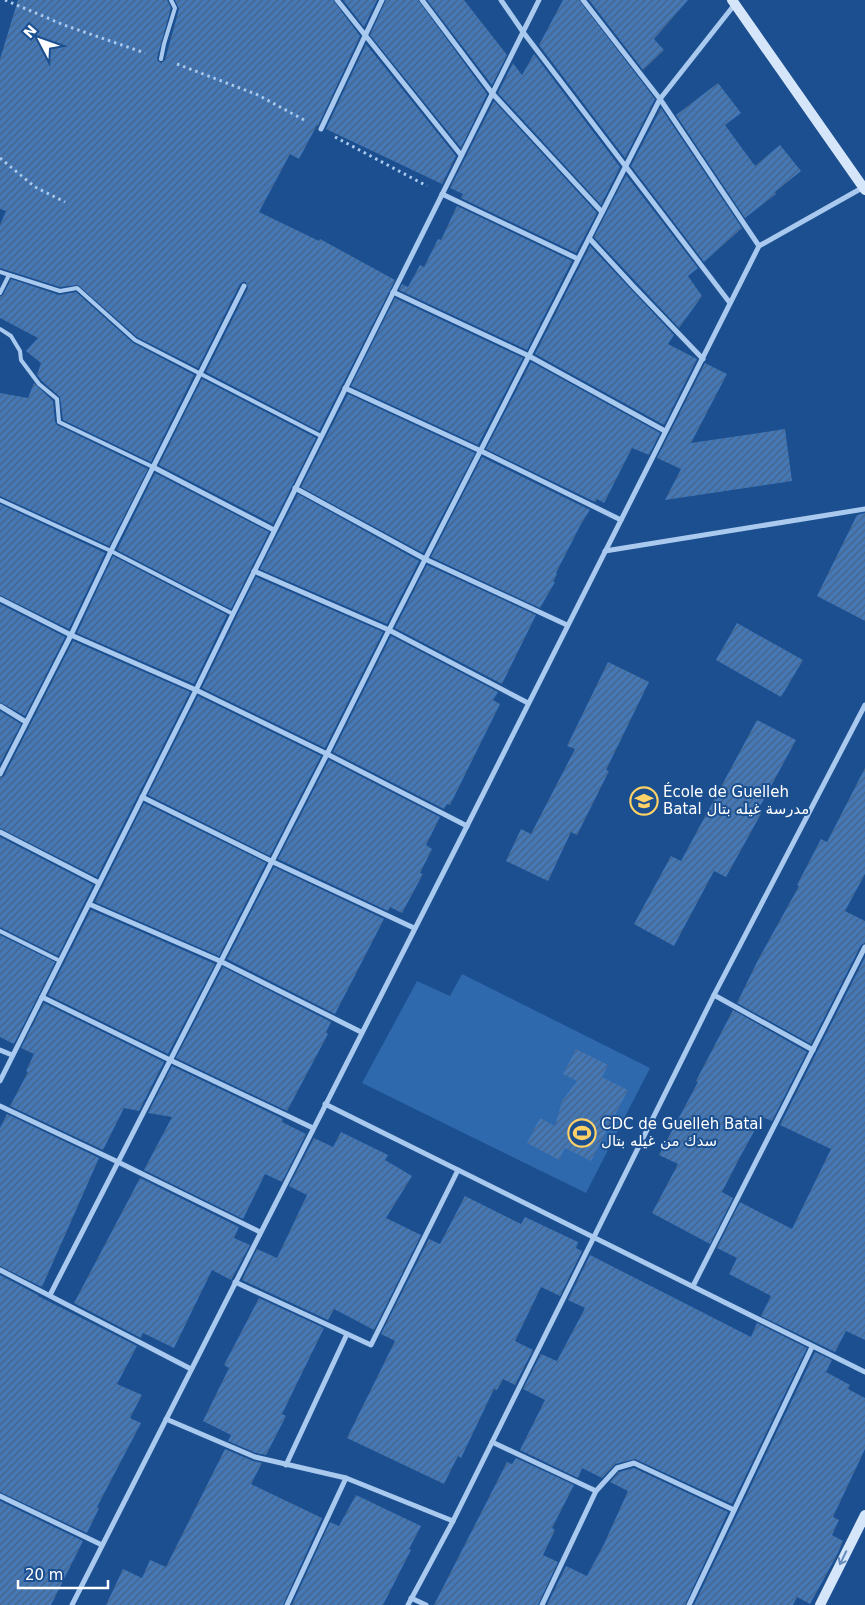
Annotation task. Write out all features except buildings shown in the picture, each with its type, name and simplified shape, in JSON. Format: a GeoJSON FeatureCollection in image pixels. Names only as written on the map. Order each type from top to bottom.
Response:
{"type":"FeatureCollection","features":[{"type":"Feature","properties":{"kind":"street"},"geometry":{"type":"LineString","coordinates":[[338,0],[461,155]]}},
{"type":"Feature","properties":{"kind":"street"},"geometry":{"type":"LineString","coordinates":[[321,129],[382,0]]}},
{"type":"Feature","properties":{"kind":"street"},"geometry":{"type":"LineString","coordinates":[[422,0],[492,93],[602,212]]}},
{"type":"Feature","properties":{"kind":"street"},"geometry":{"type":"LineString","coordinates":[[501,0],[523,32],[730,303]]}},
{"type":"Feature","properties":{"kind":"street"},"geometry":{"type":"LineString","coordinates":[[0,1081],[538,0]]}},
{"type":"Feature","properties":{"kind":"street"},"geometry":{"type":"LineString","coordinates":[[583,0],[660,99],[759,246]]}},
{"type":"Feature","properties":{"kind":"street"},"geometry":{"type":"LineString","coordinates":[[50,1295],[660,99],[733,2],[864,189],[759,246],[72,1605]]}},
{"type":"Feature","properties":{"kind":"street"},"geometry":{"type":"LineString","coordinates":[[442,194],[578,259]]}},
{"type":"Feature","properties":{"kind":"street"},"geometry":{"type":"LineString","coordinates":[[589,238],[702,358]]}},
{"type":"Feature","properties":{"kind":"street"},"geometry":{"type":"LineString","coordinates":[[0,774],[244,286]]}},
{"type":"Feature","properties":{"kind":"street"},"geometry":{"type":"LineString","coordinates":[[393,292],[529,356],[666,431]]}},
{"type":"Feature","properties":{"kind":"street"},"geometry":{"type":"LineString","coordinates":[[345,388],[480,451],[620,520]]}},
{"type":"Feature","properties":{"kind":"street"},"geometry":{"type":"LineString","coordinates":[[153,467],[274,530]]}},
{"type":"Feature","properties":{"kind":"street"},"geometry":{"type":"LineString","coordinates":[[295,488],[425,559],[567,626]]}},
{"type":"Feature","properties":{"kind":"street"},"geometry":{"type":"LineString","coordinates":[[605,551],[865,509]]}},
{"type":"Feature","properties":{"kind":"street"},"geometry":{"type":"LineString","coordinates":[[254,570],[389,630],[528,703]]}},
{"type":"Feature","properties":{"kind":"street"},"geometry":{"type":"LineString","coordinates":[[0,599],[71,635],[196,690],[327,754],[467,826]]}},
{"type":"Feature","properties":{"kind":"street"},"geometry":{"type":"LineString","coordinates":[[408,1605],[453,1521],[714,995],[865,705]]}},
{"type":"Feature","properties":{"kind":"street"},"geometry":{"type":"LineString","coordinates":[[0,706],[26,722]]}},
{"type":"Feature","properties":{"kind":"street"},"geometry":{"type":"LineString","coordinates":[[142,797],[271,861],[414,928]]}},
{"type":"Feature","properties":{"kind":"street"},"geometry":{"type":"LineString","coordinates":[[0,832],[99,883]]}},
{"type":"Feature","properties":{"kind":"street"},"geometry":{"type":"LineString","coordinates":[[89,904],[220,961],[361,1032]]}},
{"type":"Feature","properties":{"kind":"street"},"geometry":{"type":"LineString","coordinates":[[693,1286],[865,947]]}},
{"type":"Feature","properties":{"kind":"street"},"geometry":{"type":"LineString","coordinates":[[714,995],[812,1050]]}},
{"type":"Feature","properties":{"kind":"street"},"geometry":{"type":"LineString","coordinates":[[42,997],[313,1128]]}},
{"type":"Feature","properties":{"kind":"street"},"geometry":{"type":"LineString","coordinates":[[0,1050],[12,1056]]}},
{"type":"Feature","properties":{"kind":"street"},"geometry":{"type":"LineString","coordinates":[[325,1104],[865,1372]]}},
{"type":"Feature","properties":{"kind":"street"},"geometry":{"type":"LineString","coordinates":[[0,1106],[260,1232]]}},
{"type":"Feature","properties":{"kind":"street"},"geometry":{"type":"LineString","coordinates":[[235,1282],[371,1344],[458,1170]]}},
{"type":"Feature","properties":{"kind":"street"},"geometry":{"type":"LineString","coordinates":[[0,1270],[191,1369]]}},
{"type":"Feature","properties":{"kind":"street"},"geometry":{"type":"LineString","coordinates":[[286,1465],[347,1334]]}},
{"type":"Feature","properties":{"kind":"street"},"geometry":{"type":"LineString","coordinates":[[689,1605],[812,1347]]}},
{"type":"Feature","properties":{"kind":"street"},"geometry":{"type":"LineString","coordinates":[[166,1419],[255,1457],[346,1478],[453,1521]]}},
{"type":"Feature","properties":{"kind":"street"},"geometry":{"type":"LineString","coordinates":[[492,1442],[596,1491]]}},
{"type":"Feature","properties":{"kind":"street"},"geometry":{"type":"LineString","coordinates":[[542,1605],[596,1491],[617,1468],[634,1462],[734,1510]]}},
{"type":"Feature","properties":{"kind":"street"},"geometry":{"type":"LineString","coordinates":[[287,1605],[346,1478]]}},
{"type":"Feature","properties":{"kind":"street"},"geometry":{"type":"LineString","coordinates":[[0,1496],[102,1544]]}},
{"type":"Feature","properties":{"kind":"street"},"geometry":{"type":"LineString","coordinates":[[820,1605],[865,1515]]}},
{"type":"Feature","properties":{"kind":"street"},"geometry":{"type":"LineString","coordinates":[[411,1598],[426,1605]]}},
{"type":"Feature","properties":{"kind":"lane"},"geometry":{"type":"LineString","coordinates":[[161,59],[175,8],[171,0]]}},
{"type":"Feature","properties":{"kind":"lane"},"geometry":{"type":"LineString","coordinates":[[0,272],[60,292],[77,288],[135,340],[322,436]]}},
{"type":"Feature","properties":{"kind":"lane"},"geometry":{"type":"LineString","coordinates":[[0,293],[9,275]]}},
{"type":"Feature","properties":{"kind":"lane"},"geometry":{"type":"LineString","coordinates":[[0,329],[11,336],[20,351],[21,360],[39,384],[57,399],[59,422],[153,467]]}},
{"type":"Feature","properties":{"kind":"lane"},"geometry":{"type":"LineString","coordinates":[[0,500],[111,551],[233,614]]}},
{"type":"Feature","properties":{"kind":"lane"},"geometry":{"type":"LineString","coordinates":[[0,931],[60,961]]}},
{"type":"Feature","properties":{"kind":"path"},"geometry":{"type":"LineString","coordinates":[[5,0],[64,26],[258,95],[442,194]]}},
{"type":"Feature","properties":{"kind":"path"},"geometry":{"type":"LineString","coordinates":[[0,158],[36,187],[65,202]]}},
{"type":"Feature","properties":{"kind":"shaded area"},"geometry":{"type":"Polygon","coordinates":[[[462,974],[650,1068],[586,1193],[362,1083],[417,981],[450,996],[462,974]]]}},
{"type":"Feature","properties":{"kind":"place","name":"École de Guelleh Batal مدرسة غيله بتال"},"geometry":{"type":"Point","coordinates":[644,801]}},
{"type":"Feature","properties":{"kind":"place","name":"CDC de Guelleh Batal سدك من غيله بتال"},"geometry":{"type":"Point","coordinates":[582,1133]}}]}
